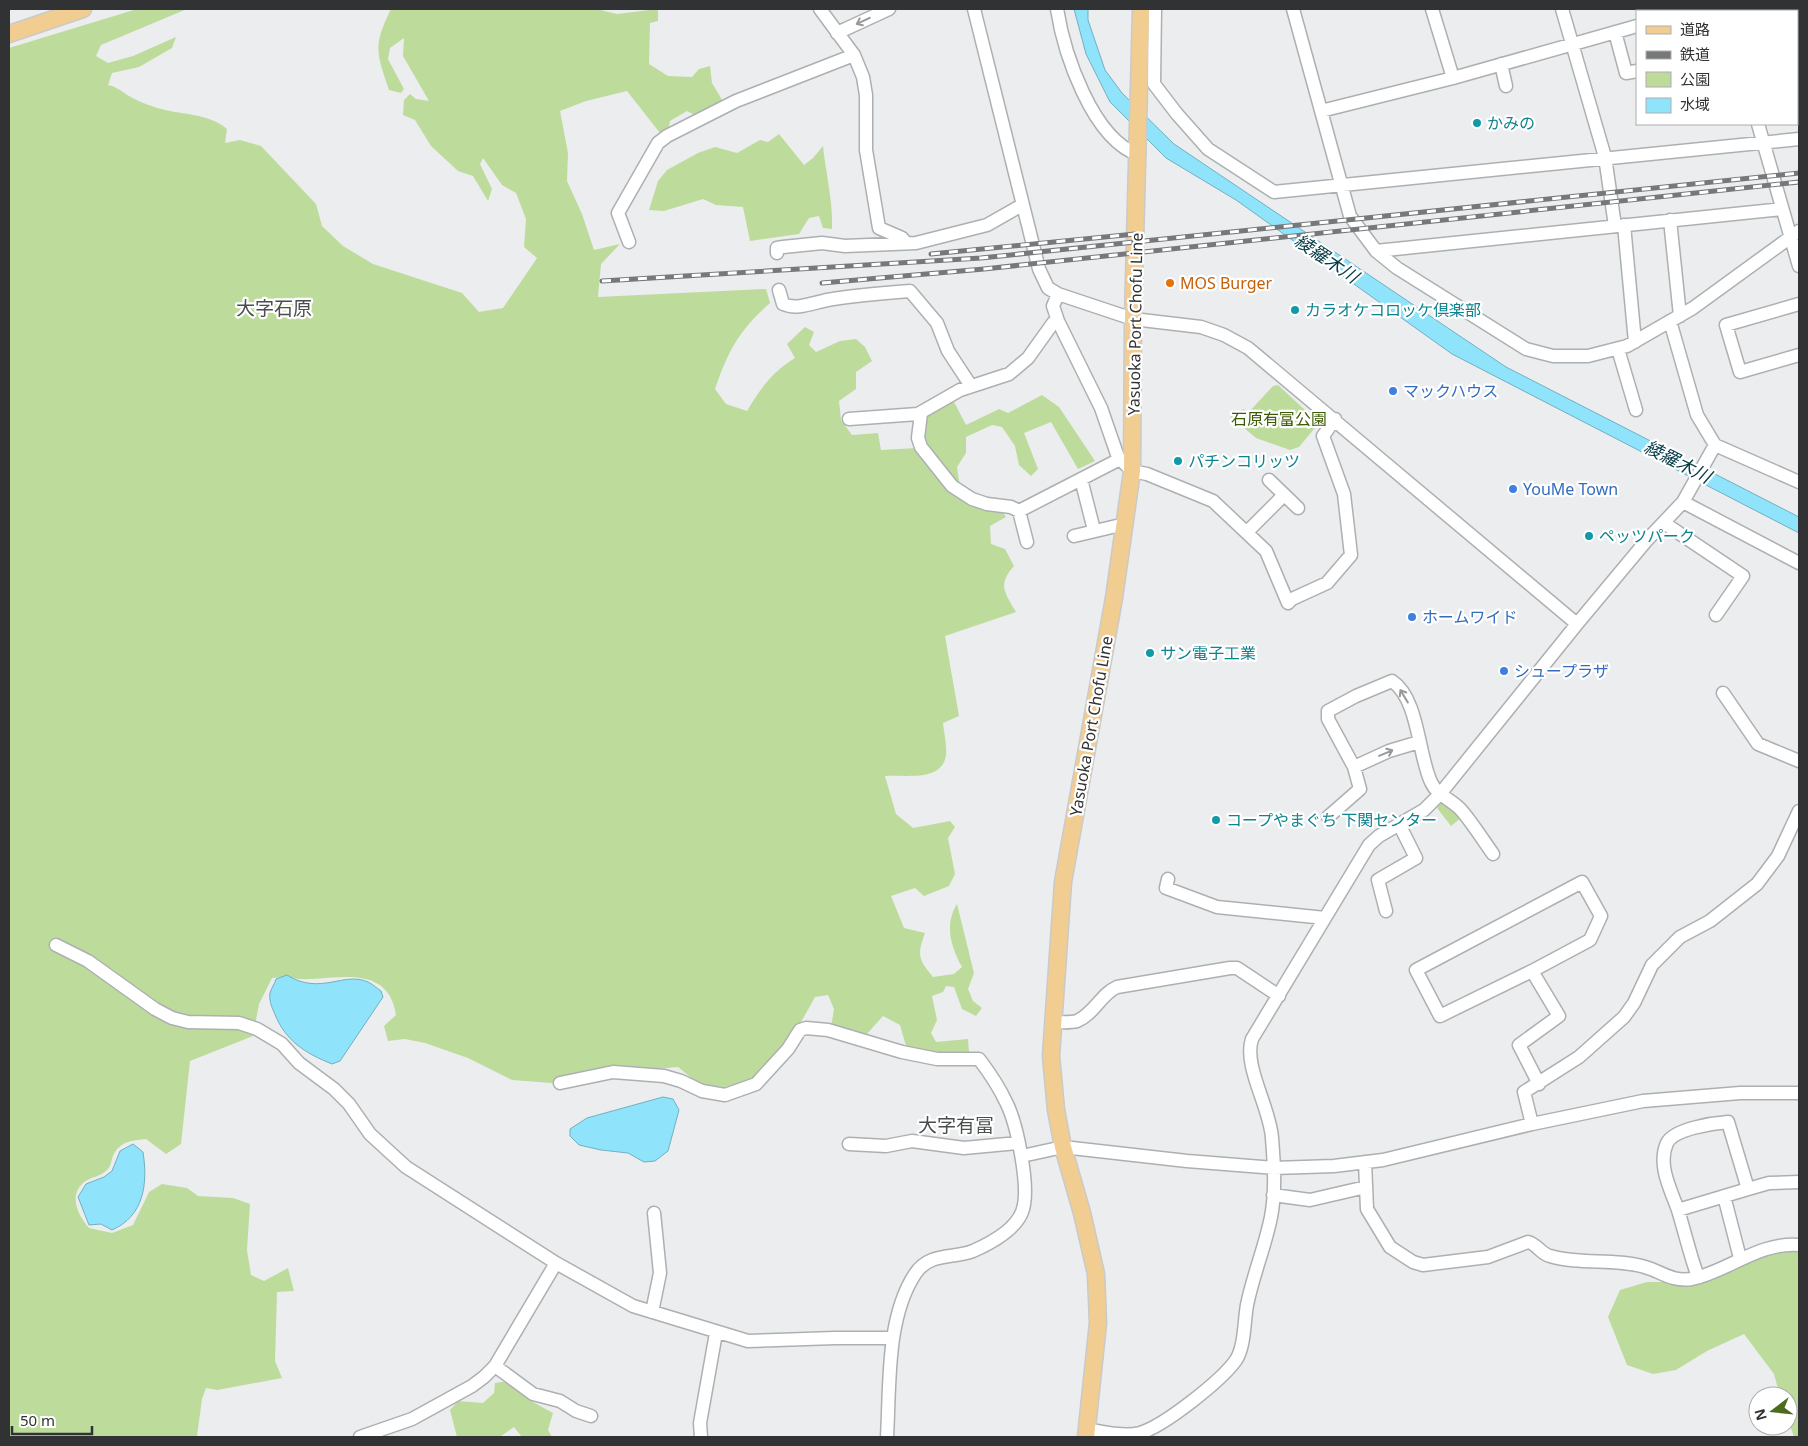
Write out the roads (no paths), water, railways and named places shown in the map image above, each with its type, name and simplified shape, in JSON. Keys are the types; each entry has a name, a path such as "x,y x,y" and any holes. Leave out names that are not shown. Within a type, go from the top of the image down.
{"main road":[{"path":"9,34 84,9"},
{"name":"Yasuoka Port Chofu Line","path":"1087,1433 1098,1323 1097,1281 1090,1241 1063,1147 1056,1110 1051,1056 1063,882 1125,524 1132,471 1133,319 1139,151 1141,9"}],"street":[{"path":"820,9 854,55 863,77 866,95 866,150 879,228 902,238 906,243"},
{"path":"837,34 889,9"},
{"path":"974,9 1022,205 1042,279 1048,288 1058,294 1133,319 1178,323 1224,334 1248,348 1335,419 1577,624"},
{"path":"1057,9 1065,47 1088,100 1118,144 1126,151 1139,151"},
{"path":"1155,9 1154,84 1208,149 1274,192 1605,157 1799,139"},
{"path":"1293,9 1350,216 1376,251 1405,274 1526,348 1553,356 1588,356 1635,342 1693,308 1795,233"},
{"path":"1432,9 1452,78"},
{"path":"1562,9 1605,157 1619,226 1635,342"},
{"path":"1322,111 1452,78 1636,26"},
{"path":"1615,32 1626,73 1636,71"},
{"path":"629,242 618,212 658,143 736,101 854,55"},
{"path":"1501,64 1506,86"},
{"path":"1758,125 1782,209 1795,233 1799,266"},
{"path":"777,253 777,248 822,243 845,246 906,243 987,225 1022,205"},
{"path":"1376,251 1782,209"},
{"path":"1670,220 1675,319 1697,415 1715,445 1799,482"},
{"path":"779,290 783,304 790,307 803,306 830,299 910,291 937,323 948,351 970,386"},
{"path":"1058,294 1053,306 1058,321 1101,408 1120,459 1132,471 1147,474 1213,501 1266,550 1288,603 1292,599 1327,584 1351,555 1344,494 1323,436 1335,419"},
{"path":"1799,304 1726,324 1740,372 1799,355"},
{"path":"849,419 921,413 960,390 1000,378 1020,368 1053,323 1058,321"},
{"path":"1618,348 1636,410"},
{"path":"921,413 918,438 921,446 952,486 972,499 987,504 1011,507 1019,511 1027,542"},
{"path":"1087,1433 1123,1434 1150,1429 1174,1415 1236,1360 1240,1349 1249,1293 1271,1217 1273,1195 1272,1134 1249,1048 1252,1039 1369,845 1379,836 1424,810 1440,794 1577,624 1685,499 1715,445"},
{"path":"1019,511 1120,459"},
{"path":"1081,479 1094,530"},
{"path":"1269,480 1298,508"},
{"path":"1247,532 1284,495"},
{"path":"1685,499 1799,563"},
{"path":"1664,523 1743,576 1716,616"},
{"path":"1074,536 1125,524"},
{"path":"1328,817 1360,789 1354,767 1328,719 1328,712 1356,696 1392,681 1397,684 1409,705 1418,728 1419,742 1431,783 1440,794 1460,809 1476,838 1493,854"},
{"path":"1723,693 1758,744 1799,761"},
{"path":"1354,767 1389,751 1419,742"},
{"path":"1532,1124 1524,1092 1579,1057 1624,1018 1634,1003 1652,966 1680,937 1710,920 1757,884 1778,856 1799,811"},
{"path":"1386,911 1378,880 1416,858 1399,824"},
{"path":"1168,879 1166,888 1217,907 1325,918"},
{"path":"1582,882 1601,916 1590,940 1532,971 1440,1016 1416,970 1582,882"},
{"path":"56,946 88,961 155,1010 172,1018 188,1022 238,1024 257,1029 282,1044 299,1063 334,1089 349,1104 370,1134 406,1167 556,1264 633,1306 716,1333 748,1341 893,1338"},
{"path":"1053,1022 1077,1021 1084,1017 1110,990 1117,987 1230,968 1237,968 1279,996"},
{"path":"1532,971 1559,1016 1519,1045 1539,1084"},
{"path":"560,1084 613,1072 664,1076 681,1080 702,1092 726,1094 756,1084 788,1049 800,1030 806,1028 821,1029 920,1055 948,1060 979,1059 1007,1103 1020,1150 1025,1193 1023,1211 1015,1224 995,1239 971,1252 936,1257 916,1272 908,1286 893,1338 886,1437"},
{"path":"849,1144 886,1146 912,1141 964,1148 1020,1150 1063,1147 1187,1162 1274,1168 1365,1162 1613,1106 1675,1097 1740,1092 1799,1093"},
{"path":"1698,1277 1686,1244 1678,1210 1670,1192 1664,1165 1667,1144 1671,1138 1704,1124 1728,1122 1748,1189"},
{"path":"1365,1162 1367,1208 1382,1235 1390,1247 1413,1262 1423,1264 1488,1256 1528,1242 1550,1256 1645,1267 1678,1280 1698,1277 1740,1258 1783,1244 1799,1245"},
{"path":"1678,1210 1769,1183 1799,1182"},
{"path":"1273,1195 1310,1200 1366,1187"},
{"path":"1724,1196 1740,1258"},
{"path":"652,1312 660,1273 654,1213"},
{"path":"360,1437 412,1419 472,1386 484,1377 495,1366 556,1264"},
{"path":"701,1437 700,1423 716,1333"},
{"path":"495,1366 532,1394 560,1401 576,1411 591,1416"}],"water":[{"name":"綾羅木川","path":"1074,9 1088,9 1088,20 1105,70 1122,93 1174,144 1506,367 1799,517 1799,533 1452,354 1236,200 1166,158 1110,102 1086,54"},
{"path":"287,975 299,981 321,984 359,979 368,982 381,991 383,997 340,1061 332,1064 313,1055 297,1045 284,1031 272,1007 270,995 276,979"},
{"path":"663,1097 673,1099 679,1110 668,1151 655,1161 644,1162 628,1153 579,1145 570,1136 570,1129 587,1118"},
{"path":"133,1144 143,1152 145,1176 144,1187 137,1208 123,1224 112,1230 101,1224 89,1225 78,1197 86,1184 104,1177 112,1171 120,1151"}],"railway":[{"path":"602,281 981,258 1799,173"},
{"path":"822,283 984,269 1799,182"},
{"path":"931,254 1135,234"}],"place":[{"name":"かみの","path":"1477,123"},
{"name":"MOS Burger","path":"1170,283"},
{"name":"カラオケコロッケ倶楽部","path":"1295,310"},
{"name":"マックハウス","path":"1393,391"},
{"name":"パチンコリッツ","path":"1178,461"},
{"name":"YouMe Town","path":"1513,489"},
{"name":"ペッツパーク","path":"1589,536"},
{"name":"ホームワイド","path":"1412,617"},
{"name":"サン電子工業","path":"1150,653"},
{"name":"シュープラザ","path":"1504,671"},
{"name":"コープやまぐち 下関センター","path":"1216,820"}],"district":[{"name":"大字石原","path":"274,308"},
{"name":"大字有冨","path":"956,1125"}],"park label":[{"name":"石原有富公園","path":"1279,419"}]}
